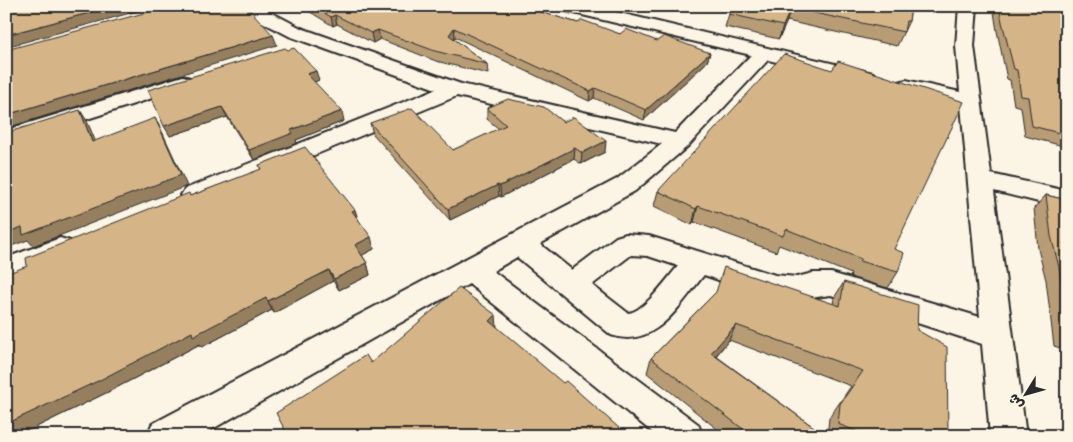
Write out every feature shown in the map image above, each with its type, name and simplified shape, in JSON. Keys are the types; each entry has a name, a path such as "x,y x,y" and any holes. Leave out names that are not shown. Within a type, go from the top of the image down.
{"street":[{"path":"245,6 295,32 455,89 680,141"},
{"path":"567,6 763,54 971,101"},
{"path":"968,6 965,46 1008,436"},
{"path":"289,48 317,40"},
{"path":"179,432 626,185 680,141 763,54"},
{"path":"6,138 204,76"},
{"path":"169,205 350,134 455,89"},
{"path":"980,180 1067,200"},
{"path":"6,270 79,241"},
{"path":"520,244 622,326 638,326 653,315 699,262"},
{"path":"570,286 626,244 649,246 775,287 797,289 831,284 997,335"},
{"path":"471,270 685,436"}],"building":[{"path":"6,6 115,6 6,35"},
{"path":"170,6 244,6 273,35 6,115 6,50"},
{"path":"313,6 520,6 578,23 582,20 620,34 626,29 657,41 664,36 710,53 646,110 595,88 590,91 454,28 449,35 487,64 435,51 378,30 371,33 335,15 331,17"},
{"path":"733,6 911,6 909,21 906,21 904,32 791,8 783,26 729,14"},
{"path":"999,6 1067,6 1067,135 1032,126 1028,97 1021,96 1017,70 1014,69"},
{"path":"285,48 288,50 294,48 316,71 307,74 342,111 291,130 293,133 249,150 222,107 164,126 148,90"},
{"path":"784,54 832,70 838,61 964,102 894,249 904,253 898,272 859,261 861,259 786,229 783,236 698,206 696,209 658,191"},
{"path":"508,99 544,107 563,122 574,117 606,141 582,153 575,148 500,186 498,185 448,209 370,123 412,108 453,150 506,125 487,108"},
{"path":"80,110 92,142 155,118 181,175 23,235 22,227 6,233 6,133"},
{"path":"305,147 355,210 352,211 371,237 355,245 367,263 334,279 329,270 268,301 266,298 193,336 192,332 100,380 6,424 6,274 27,266 26,258 189,193 190,196 261,169 259,165"},
{"path":"1046,195 1067,200 1067,318 1059,267 1051,236"},
{"path":"724,267 840,306 844,282 918,305 917,330 947,347 948,436 868,436 838,424 840,404 863,371 736,325 711,353 826,436 752,436 651,358 716,292"},
{"path":"459,288 496,315 490,321 563,383 566,381 628,436 288,436 276,413 366,355 371,363"}]}
